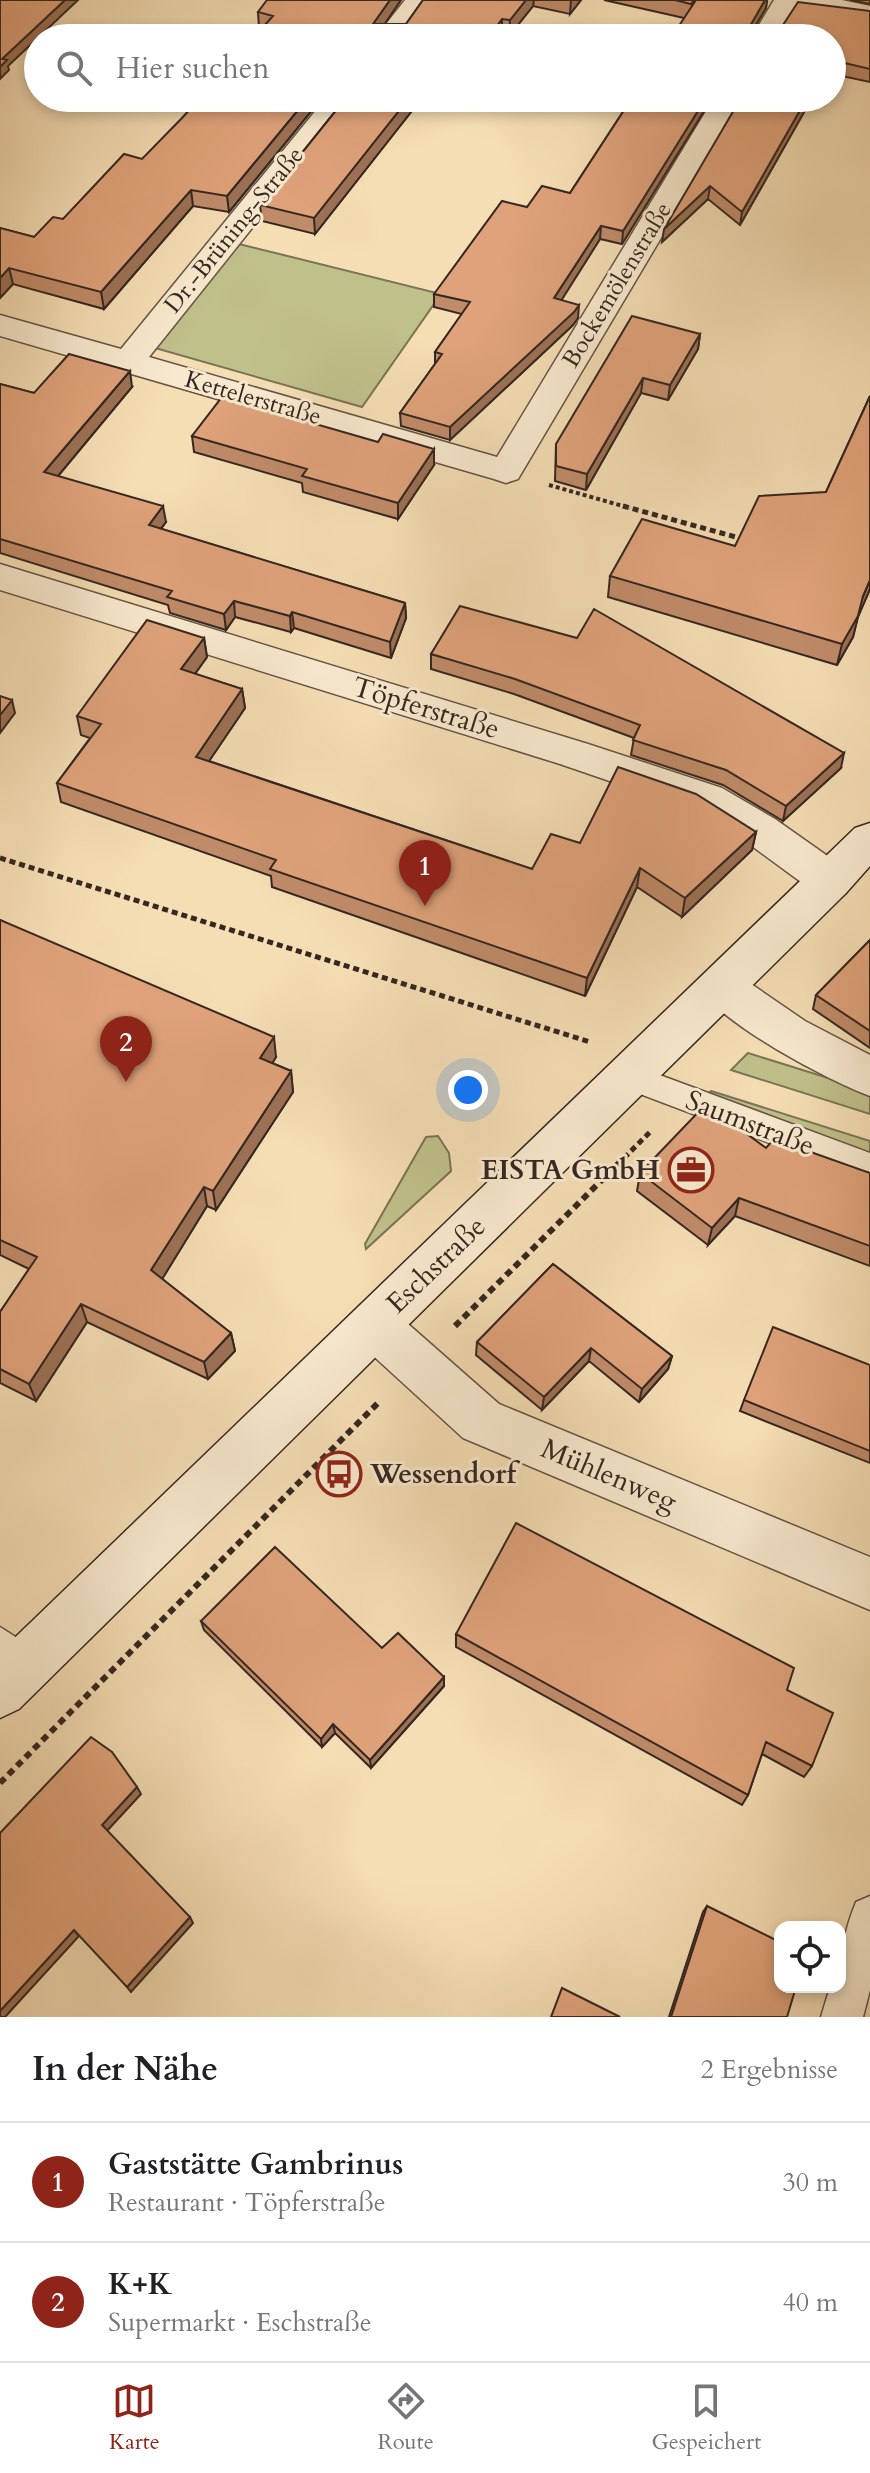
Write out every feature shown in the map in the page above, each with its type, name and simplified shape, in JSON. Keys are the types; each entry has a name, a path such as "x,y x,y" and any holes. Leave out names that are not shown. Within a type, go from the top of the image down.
{"street":[{"path":"400,24 419,0"},
{"path":"773,24 788,0"},
{"path":"801,0 870,14"},
{"name":"Dr.-Brüning-Straße","path":"128,362 330,112"},
{"name":"Bockemölenstraße","path":"506,471 721,112"},
{"name":"Kettelerstraße","path":"0,325 506,471"},
{"name":"Töpferstraße","path":"0,577 559,749 708,799 760,830 831,881"},
{"name":"Eschstraße","path":"9,1667 374,1325 723,988 870,839"},
{"path":"723,988 789,1034 870,1077"},
{"name":"Mühlenweg","path":"374,1325 481,1421 870,1584"}],"lane":[{"name":"Saumstraße","path":"640,1067 684,1099 870,1167"},
{"path":"842,2017 870,1916"}],"path":[{"path":"506,471 749,541"},
{"path":"0,858 640,1067"},
{"path":"0,1783 684,1099"}],"green space":[{"path":"235,243 441,294 362,407 155,348"},
{"path":"748,1053 870,1091 870,1114 731,1070"},
{"path":"711,1091 870,1141 870,1157 703,1098"},
{"path":"438,1136 449,1153 451,1171 366,1249 365,1244 426,1137"}],"building":[{"path":"0,0 65,0 39,24 24,24 24,38 2,59 7,60 0,67"},
{"path":"267,0 390,0 373,24 266,24 273,16 258,12"},
{"path":"423,0 526,0 510,20 502,19 498,24 406,24"},
{"path":"696,0 765,0 751,24 680,24"},
{"path":"798,2 870,11 870,69 846,63 846,24 784,24"},
{"path":"187,112 296,112 227,196 191,190 101,292 9,268 0,278 0,228 34,237 53,217 63,219 124,154 142,159"},
{"path":"335,112 398,112 314,218 260,205"},
{"path":"623,112 697,112 623,231 601,226 554,298 579,305 574,312 450,427 400,413 442,354 435,352 470,302 434,294 502,201 527,207 542,186 570,193"},
{"path":"733,112 799,112 742,212 710,186 664,229"},
{"path":"632,316 700,334 670,385 643,378 587,474 556,466 556,444"},
{"path":"69,354 130,371 44,472 163,506 149,525 405,603 390,642 292,612 290,616 234,601 224,614 167,597 172,591 0,539 0,384 34,393"},
{"path":"870,396 870,580 858,616 842,644 610,576 642,519 735,546 759,496 826,492"},
{"path":"222,397 378,442 383,434 434,449 398,503 302,476 307,469 192,436"},
{"path":"460,606 577,638 594,609 844,753 786,806 726,770 633,740 640,725 515,679 431,654"},
{"path":"147,620 204,638 181,669 242,689 196,757 532,869 551,834 580,843 618,767 696,794 756,832 685,898 640,868 587,978 270,869 276,860 57,783 101,724 77,716"},
{"path":"0,696 12,700 0,715"},
{"path":"0,920 274,1037 260,1058 291,1071 213,1191 204,1187 151,1270 231,1333 204,1362 81,1304 29,1384 0,1369 0,1312 37,1257 0,1240"},
{"path":"870,940 870,1031 816,995"},
{"path":"706,1104 766,1148 774,1139 870,1173 870,1246 739,1198 712,1228 640,1173"},
{"path":"553,1264 672,1356 642,1389 591,1348 544,1397 477,1342"},
{"path":"773,1327 870,1365 870,1451 744,1400"},
{"path":"516,1523 794,1668 787,1690 833,1713 812,1766 766,1742 748,1795 456,1634"},
{"path":"275,1547 382,1648 398,1633 444,1677 370,1760 333,1724 321,1739 201,1621"},
{"path":"91,1737 112,1752 137,1787 102,1825 190,1917 127,1987 74,1930 0,2011 0,1833"},
{"path":"707,1906 774,1939 774,1993 794,1993 787,2017 671,2017"},
{"path":"562,1988 620,2017 551,2017"}],"place":[{"name":"Gaststätte Gambrinus","path":"425,906"},
{"name":"K+K","path":"126,1082"},
{"name":"EISTA GmbH","path":"691,1170"},
{"name":"Wessendorf","path":"339,1474"}]}
